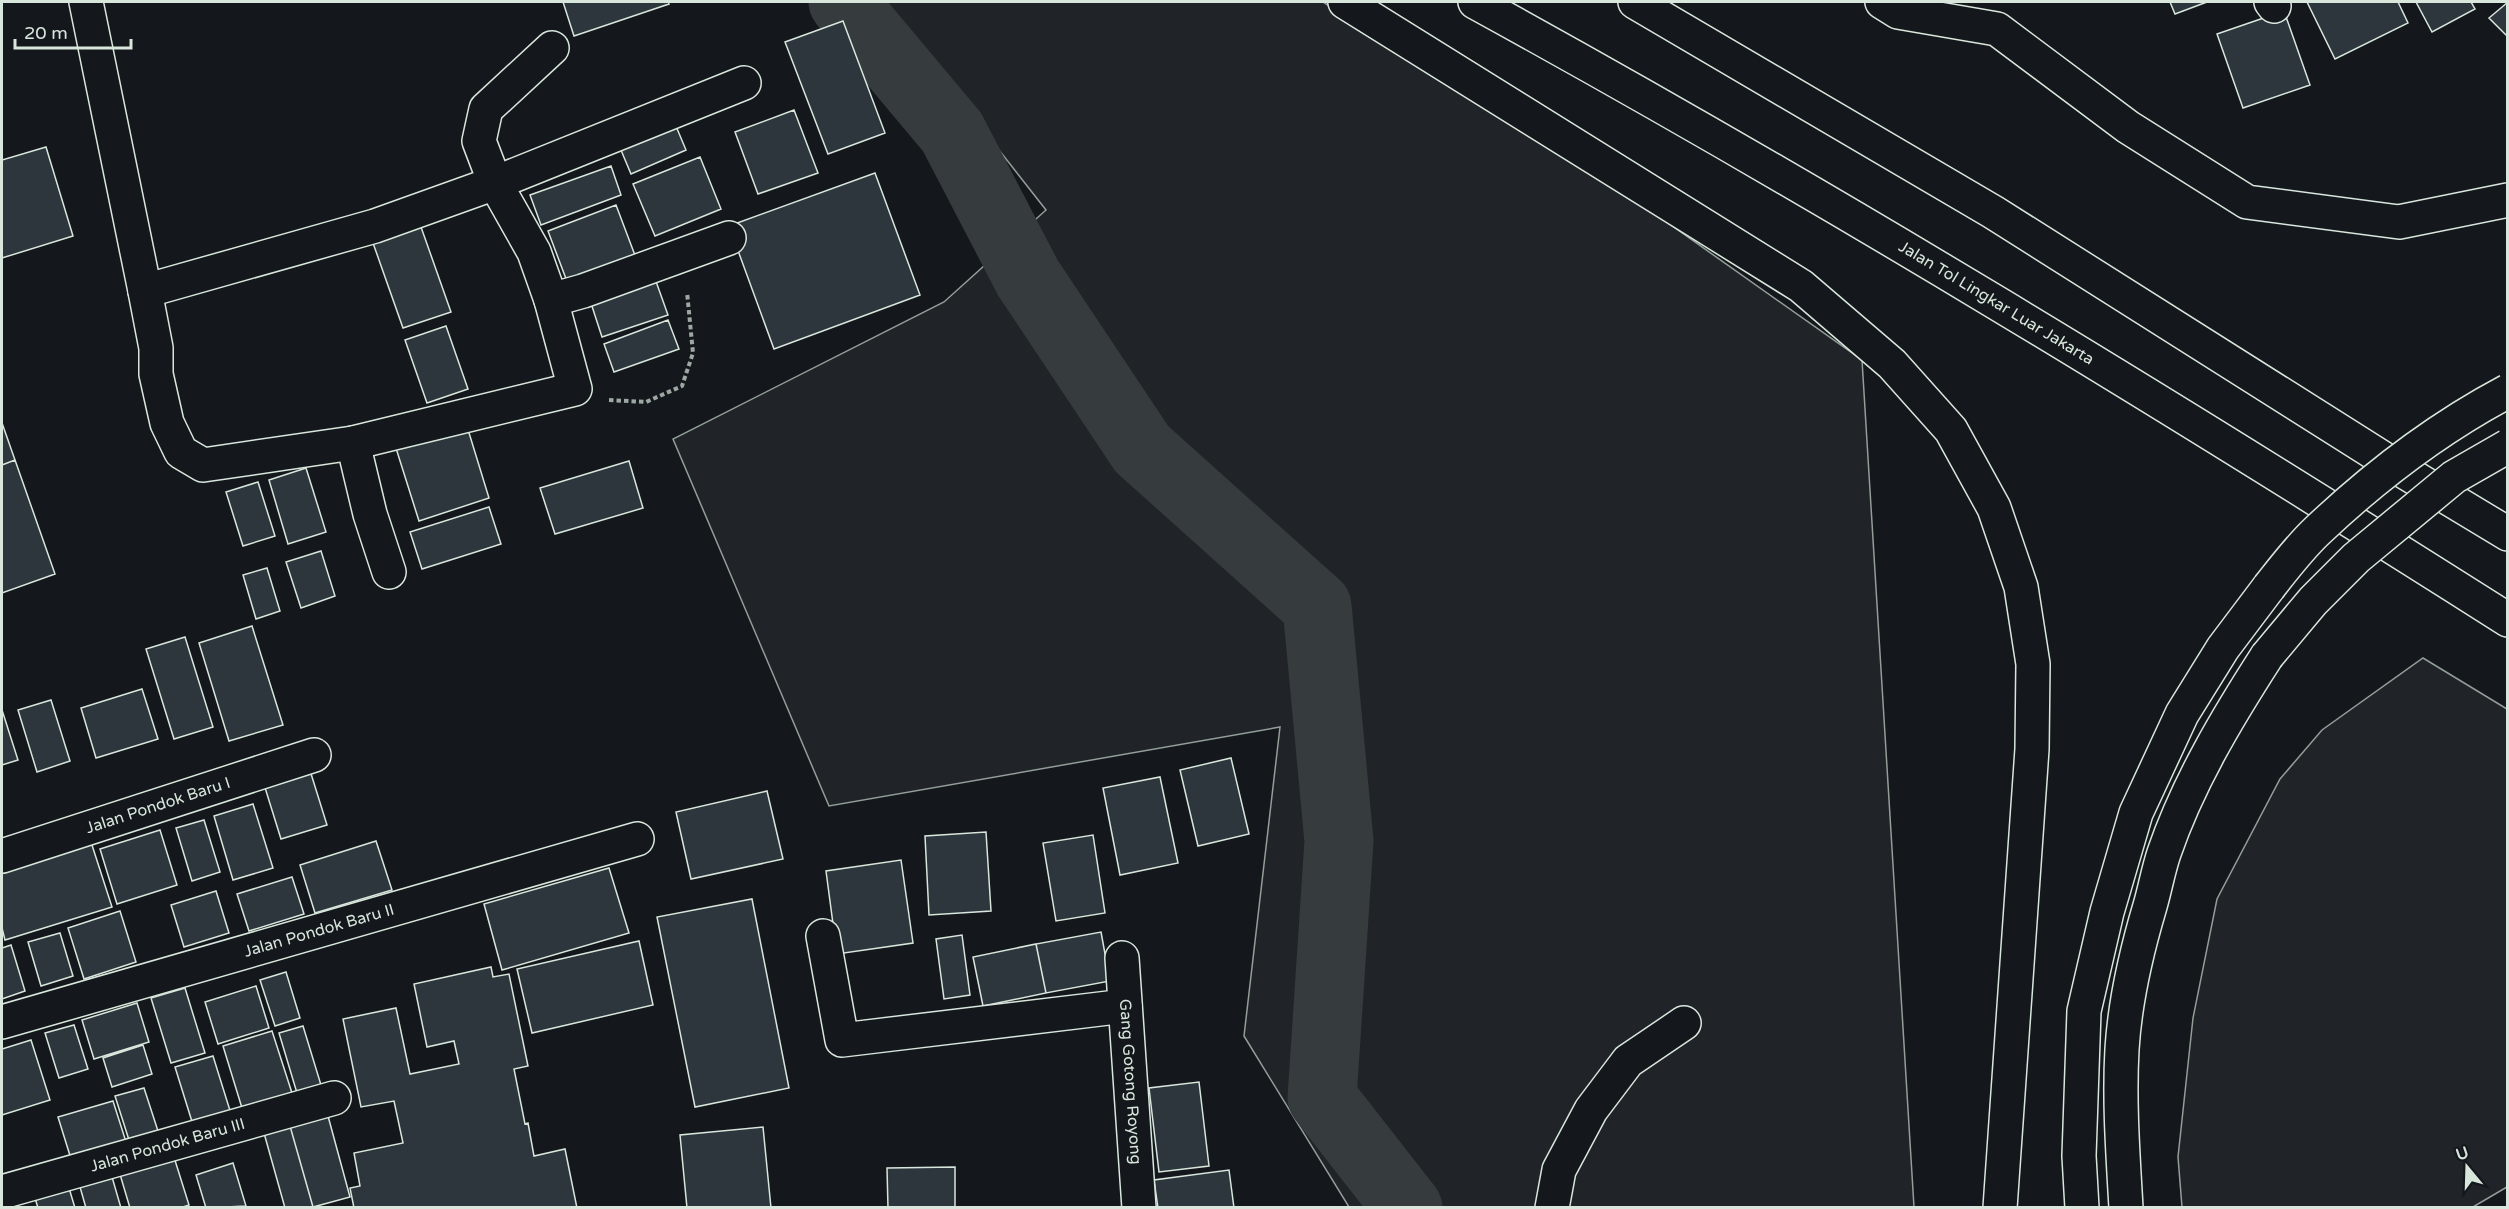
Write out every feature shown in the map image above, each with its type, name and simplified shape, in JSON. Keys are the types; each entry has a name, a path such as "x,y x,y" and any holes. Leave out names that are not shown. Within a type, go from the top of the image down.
{"main road":[{"path":"86,2 145,291 167,423 181,452 203,465 353,443 575,389 551,300 534,252 495,183 479,141 486,109 552,48"},
{"path":"1345,2 1802,286 1892,364 1951,430 1994,508 2021,587 2033,664 2032,750 2000,1208"},
{"name":"Jalan Tol Lingkar Luar Jakarta","path":"1475,2 1648,97 2032,323 2508,620"},
{"path":"1635,2 1993,212 2385,460 2508,534"},
{"path":"1882,2 1898,12 1997,29 2128,127 2247,202 2399,222 2508,200"},
{"path":"145,291 375,226 495,183 744,82"},
{"path":"551,300 583,291 729,238"},
{"path":"2082,1208 2079,1156 2084,1011 2107,912 2133,824 2182,714 2223,648 2269,586 2315,533 2363,490 2429,438 2508,391"},
{"path":"353,443 370,514 389,572"},
{"path":"2126,1208 2121,1111 2122,1048 2128,996 2137,949 2164,855 2182,807 2237,702 2267,656 2313,601 2356,558 2454,477 2508,446"},
{"name":"Jalan Pondok Baru I","path":"2,856 314,755"},
{"name":"Jalan Pondok Baru II","path":"2,1022 637,838"},
{"path":"823,936 842,1040 1125,1006"},
{"name":"Gang Gotong Royong","path":"1122,958 1139,1208"},
{"path":"1552,1208 1559,1170 1591,1110 1628,1061 1684,1023"},
{"name":"Jalan Pondok Baru III","path":"2,1191 334,1098"}],"path":[{"path":"575,389 577,395 584,399 646,402 682,386 693,353 683,255"}],"shaded area":[{"path":"883,2 1323,2 1586,165 1862,360 1914,1207 1349,1207 1244,1036 1280,727 829,806 673,439 944,302 1046,210"},
{"path":"2423,658 2507,709 2507,1187 2473,1207 2182,1207 2178,1157 2193,1018 2217,899 2280,779 2322,730"}],"building":[{"path":"563,2 668,2 669,4 574,36"},
{"path":"2170,2 2207,2 2175,14"},
{"path":"2307,2 2398,2 2408,23 2335,59"},
{"path":"2416,2 2471,2 2475,9 2432,32"},
{"path":"2508,2 2508,37 2489,18"},
{"path":"2284,11 2310,85 2243,108 2217,34"},
{"path":"843,21 885,133 828,154 785,42"},
{"path":"794,110 818,173 758,194 735,132"},
{"path":"673,119 686,150 631,174 618,143"},
{"path":"46,147 73,236 2,258 2,160"},
{"path":"700,157 721,209 655,236 633,184"},
{"path":"611,166 621,195 541,225 530,195"},
{"path":"875,173 920,295 774,349 729,226"},
{"path":"616,205 636,258 568,284 548,231"},
{"path":"421,227 451,312 403,328 373,243"},
{"path":"653,273 668,315 602,337 588,294"},
{"path":"668,320 679,349 614,372 604,344"},
{"path":"446,326 468,389 427,403 405,340"},
{"path":"2,423 15,460 2,465"},
{"path":"466,423 489,498 419,521 395,445"},
{"path":"15,460 55,574 2,593 2,465"},
{"path":"629,461 643,508 555,534 540,488"},
{"path":"306,468 326,532 288,544 269,480"},
{"path":"258,482 275,536 243,546 226,492"},
{"path":"489,507 501,544 422,569 410,532"},
{"path":"321,551 335,596 301,608 286,562"},
{"path":"267,568 280,611 256,619 243,575"},
{"path":"252,626 283,725 229,741 199,643"},
{"path":"185,637 213,727 174,739 146,649"},
{"path":"142,689 158,739 96,758 81,708"},
{"path":"51,700 70,761 37,772 18,710"},
{"path":"2,710 18,760 2,765"},
{"path":"1231,758 1249,834 1198,846 1180,770"},
{"path":"308,764 327,825 281,839 262,778"},
{"path":"1160,777 1178,863 1120,875 1103,788"},
{"path":"767,791 783,859 691,879 676,812"},
{"path":"253,804 273,868 233,880 214,816"},
{"path":"204,820 220,872 192,881 176,828"},
{"path":"160,830 177,885 117,904 100,849"},
{"path":"986,832 991,911 929,915 925,836"},
{"path":"1093,835 1105,913 1056,921 1043,843"},
{"path":"376,841 392,890 315,913 300,865"},
{"path":"91,842 112,907 5,940 2,928 2,870"},
{"path":"901,860 913,943 837,954 826,871"},
{"path":"609,868 629,933 502,970 484,904"},
{"path":"292,877 304,914 249,931 237,894"},
{"path":"216,891 229,933 184,947 171,905"},
{"path":"752,899 789,1088 695,1107 657,917"},
{"path":"120,911 136,962 84,979 68,928"},
{"path":"1101,932 1110,981 1046,993 1036,944"},
{"path":"60,933 73,976 41,986 28,942"},
{"path":"962,935 970,995 944,999 936,939"},
{"path":"639,941 653,1005 532,1033 517,969"},
{"path":"1036,944 1046,993 983,1006 973,957"},
{"path":"11,945 25,991 2,999 2,948"},
{"path":"491,967 493,977 509,974 528,1066 514,1069 534,1156 565,1149 577,1208 354,1208 350,1188 360,1186 354,1153 403,1143 394,1101 361,1107 343,1019 396,1008 410,1074 459,1064 454,1041 427,1047 414,984"},
{"path":"286,972 300,1018 275,1026 260,980"},
{"path":"256,986 269,1028 218,1044 205,1002"},
{"path":"185,988 205,1053 171,1063 151,998"},
{"path":"137,1003 149,1042 94,1059 82,1020"},
{"path":"74,1025 88,1069 59,1078 45,1033"},
{"path":"303,1026 321,1085 297,1093 279,1033"},
{"path":"272,1031 292,1093 242,1108 223,1046"},
{"path":"31,1040 50,1100 2,1115 2,1049"},
{"path":"143,1045 152,1074 112,1087 103,1058"},
{"path":"213,1056 232,1117 194,1128 175,1067"},
{"path":"1199,1082 1209,1166 1159,1172 1149,1088"},
{"path":"144,1088 158,1131 129,1140 115,1096"},
{"path":"113,1101 127,1145 72,1162 58,1117"},
{"path":"328,1116 350,1197 313,1207 290,1126"},
{"path":"290,1126 313,1207 311,1208 285,1208 264,1133"},
{"path":"763,1127 771,1208 687,1208 680,1135"},
{"path":"173,1154 189,1205 180,1208 130,1208 119,1171"},
{"path":"233,1163 246,1206 206,1208 196,1175"},
{"path":"955,1167 955,1208 888,1208 887,1168"},
{"path":"110,1170 121,1208 86,1208 78,1180"},
{"path":"1229,1170 1234,1208 1158,1208 1154,1180"},
{"path":"69,1188 75,1208 38,1208 35,1198"}],"waterway":[{"path":"843,2 952,132 1028,278 1142,449 1317,606 1339,841 1322,1098 1408,1208"}]}
